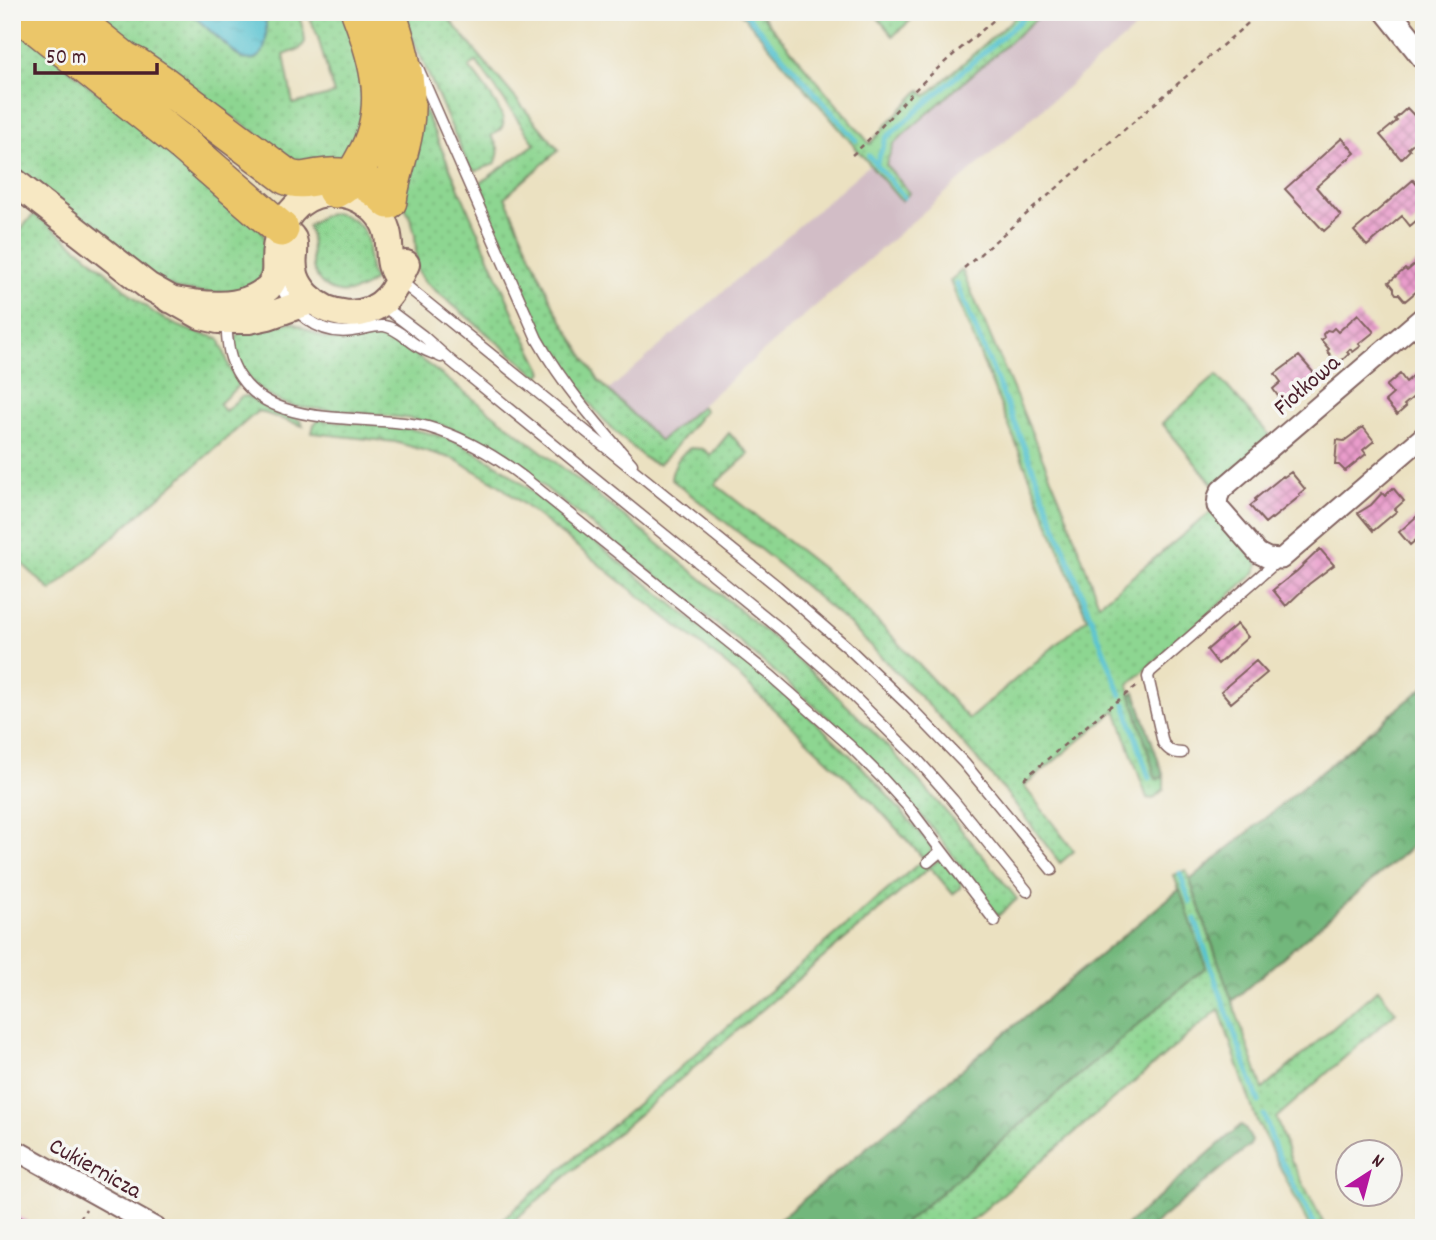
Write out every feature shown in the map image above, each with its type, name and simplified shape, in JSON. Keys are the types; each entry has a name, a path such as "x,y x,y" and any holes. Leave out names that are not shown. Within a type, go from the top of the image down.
{"highway":[{"path":"18,12 183,144 317,200 377,191 389,201"},
{"path":"65,12 125,60 162,83 286,177 300,181 332,175 317,200"},
{"path":"317,200 366,155 374,134 380,91 373,51 379,13"},
{"path":"379,13 403,63 408,107 389,201"},
{"path":"125,60 134,73 224,145 317,200"}],"main road":[{"path":"12,180 148,286 201,316 226,320 249,320 303,304 344,314 364,311 380,304 399,279 406,262 407,244 400,219 389,201"},
{"path":"169,299 212,305 241,302 267,289 276,274 276,247 317,200 345,194 356,198 379,216 388,232 391,269 399,279"},
{"path":"303,304 302,289 293,268 294,242 290,236 317,200"}],"street":[{"path":"1388,12 1424,57"},
{"name":"Fiołkowa","path":"1281,559 1268,558 1258,553 1217,506 1221,490 1424,316"},
{"path":"1281,559 1424,436"},
{"name":"Cukiernicza","path":"12,1148 156,1228"}],"lane":[{"path":"379,13 409,48"},
{"path":"414,60 537,339 570,391 651,485"},
{"path":"276,274 283,293 303,304 307,320 324,329 343,332 381,326 392,328 422,349 451,362"},
{"path":"399,279 847,647 964,763 1052,870"},
{"path":"380,304 423,336 451,362 779,628 831,674 923,766 1027,891"},
{"path":"226,320 228,350 235,370 245,383 274,405 310,415 426,427 465,441 500,459 814,712 881,776 910,809 995,920"},
{"path":"1182,753 1168,750 1163,743 1148,677 1150,672 1281,559"},
{"path":"928,862 941,851"}],"path":[{"path":"852,155 922,82 1003,12"},
{"path":"964,268 1261,12"},
{"path":"1024,779 1148,677"},
{"path":"74,1228 90,1202 97,1196"}],"shaded area":[{"path":"1044,12 1154,12 660,441 609,390 869,165 902,200 910,192 886,165 893,145"}],"green space":[{"path":"85,12 189,12 242,59 266,39 265,12 298,12 305,42 300,49 284,55 293,104 334,94 317,34 307,12 346,12 369,101 346,163 309,171"},
{"path":"401,12 443,12 559,150 505,197 555,309 599,381 660,441 701,406 705,410 659,464 643,457 611,428 552,352 524,300 478,188 480,183 535,144 476,61 469,67 496,104 503,125 491,136 498,149 495,164 476,171 469,167"},
{"path":"740,12 759,12 870,144 920,90 926,96 1021,12 1044,12 893,145 886,165 910,193 901,201"},
{"path":"873,12 920,12 893,36"},
{"path":"12,22 259,225 267,243 261,280 228,296 176,289 153,277 12,168"},
{"path":"421,102 517,321 543,372 539,377 423,280 417,269 412,222 400,197"},
{"path":"333,213 357,223 367,239 374,280 358,290 332,290 325,286 314,270 308,226 320,217"},
{"path":"35,215 156,314 183,328 219,338 238,384 219,404 225,411 241,397 247,396 266,408 300,420 303,426 258,411 51,591 12,554 12,251 21,242 12,230 18,233"},
{"path":"962,270 1064,508 1099,604 1212,511 1258,566 1255,573 1128,685 1156,778 1164,777 1164,789 1153,799 1147,798 1116,710 1024,786 1074,851 1060,863 1004,790 937,714 849,624 671,479 677,461 686,451 690,448 703,449 711,455 729,433 749,454 715,484 827,572 895,639 969,719 1087,618 950,281"},
{"path":"291,322 332,340 381,336 398,342 612,507 758,625 831,690 928,791 1017,899 998,916 932,828 865,753 833,722 743,645 504,455 440,425 418,420 300,407 281,402 263,392 239,363 234,350 235,341 240,332"},
{"path":"1217,375 1272,438 1215,487 1162,423"},
{"path":"319,420 389,426 441,436 463,445 504,469 782,692 870,775 932,847 931,852 924,859 873,803 729,667 499,485 454,459 395,442 312,433 314,424"},
{"path":"1424,687 1424,836 1232,1001 1190,880"},
{"path":"1135,692 1164,777 1156,779 1131,694"},
{"path":"924,859 930,866 942,860 961,882 960,888 953,894 930,867 505,1228 492,1228"},
{"path":"1186,870 1263,1089 1378,989 1396,1012 1276,1118 1291,1160 1326,1228 1310,1228 1256,1119 1219,1009 963,1228 899,1228 1206,967 1174,875"},
{"path":"1180,889 1206,967 899,1228 769,1228"},
{"path":"1241,1125 1252,1141 1250,1145 1150,1228 1123,1228"}],"water":[{"path":"189,12 265,12 266,37 263,52 258,57 242,59"}],"building":[{"path":"1407,108 1424,126 1424,133 1401,159 1380,135 1397,121 1395,119"},
{"path":"1342,138 1355,153 1316,187 1341,216 1324,231 1285,189"},
{"path":"1413,180 1424,193 1421,199 1424,203 1424,214 1410,226 1402,216 1367,246 1354,231"},
{"path":"1419,261 1424,267 1424,285 1405,301 1396,294 1389,282"},
{"path":"1358,314 1374,332 1353,352 1350,349 1347,352 1349,354 1338,364 1321,340 1324,338 1323,334 1334,328 1338,332"},
{"path":"1299,356 1319,379 1304,395 1302,393 1289,404 1282,397 1280,399 1273,389 1281,382 1275,374"},
{"path":"1420,370 1424,374 1424,388 1404,405 1406,407 1397,415 1385,401 1393,394 1386,386 1400,374 1406,382"},
{"path":"1363,427 1374,441 1363,450 1366,454 1345,471 1335,465 1337,440 1344,441"},
{"path":"1291,472 1305,489 1265,523 1250,506 1255,499"},
{"path":"1393,488 1404,501 1395,509 1397,511 1373,531 1358,513 1371,505 1382,493 1385,496"},
{"path":"1424,510 1424,539 1420,542 1417,539 1410,545 1399,532"},
{"path":"1320,549 1334,565 1286,606 1273,590"},
{"path":"1237,624 1248,637 1218,664 1207,650"},
{"path":"1256,661 1267,673 1231,703 1221,691"},
{"path":"12,1213 35,1225 33,1228 12,1228"}],"waterway":[{"path":"744,12 856,140"},
{"path":"876,165 886,138 1030,12"},
{"path":"869,156 904,197"},
{"path":"957,284 1031,463 1121,695"},
{"path":"1125,704 1149,778"},
{"path":"1180,873 1190,902"},
{"path":"1195,919 1259,1102"},
{"path":"1264,1115 1276,1151 1315,1225"}]}
